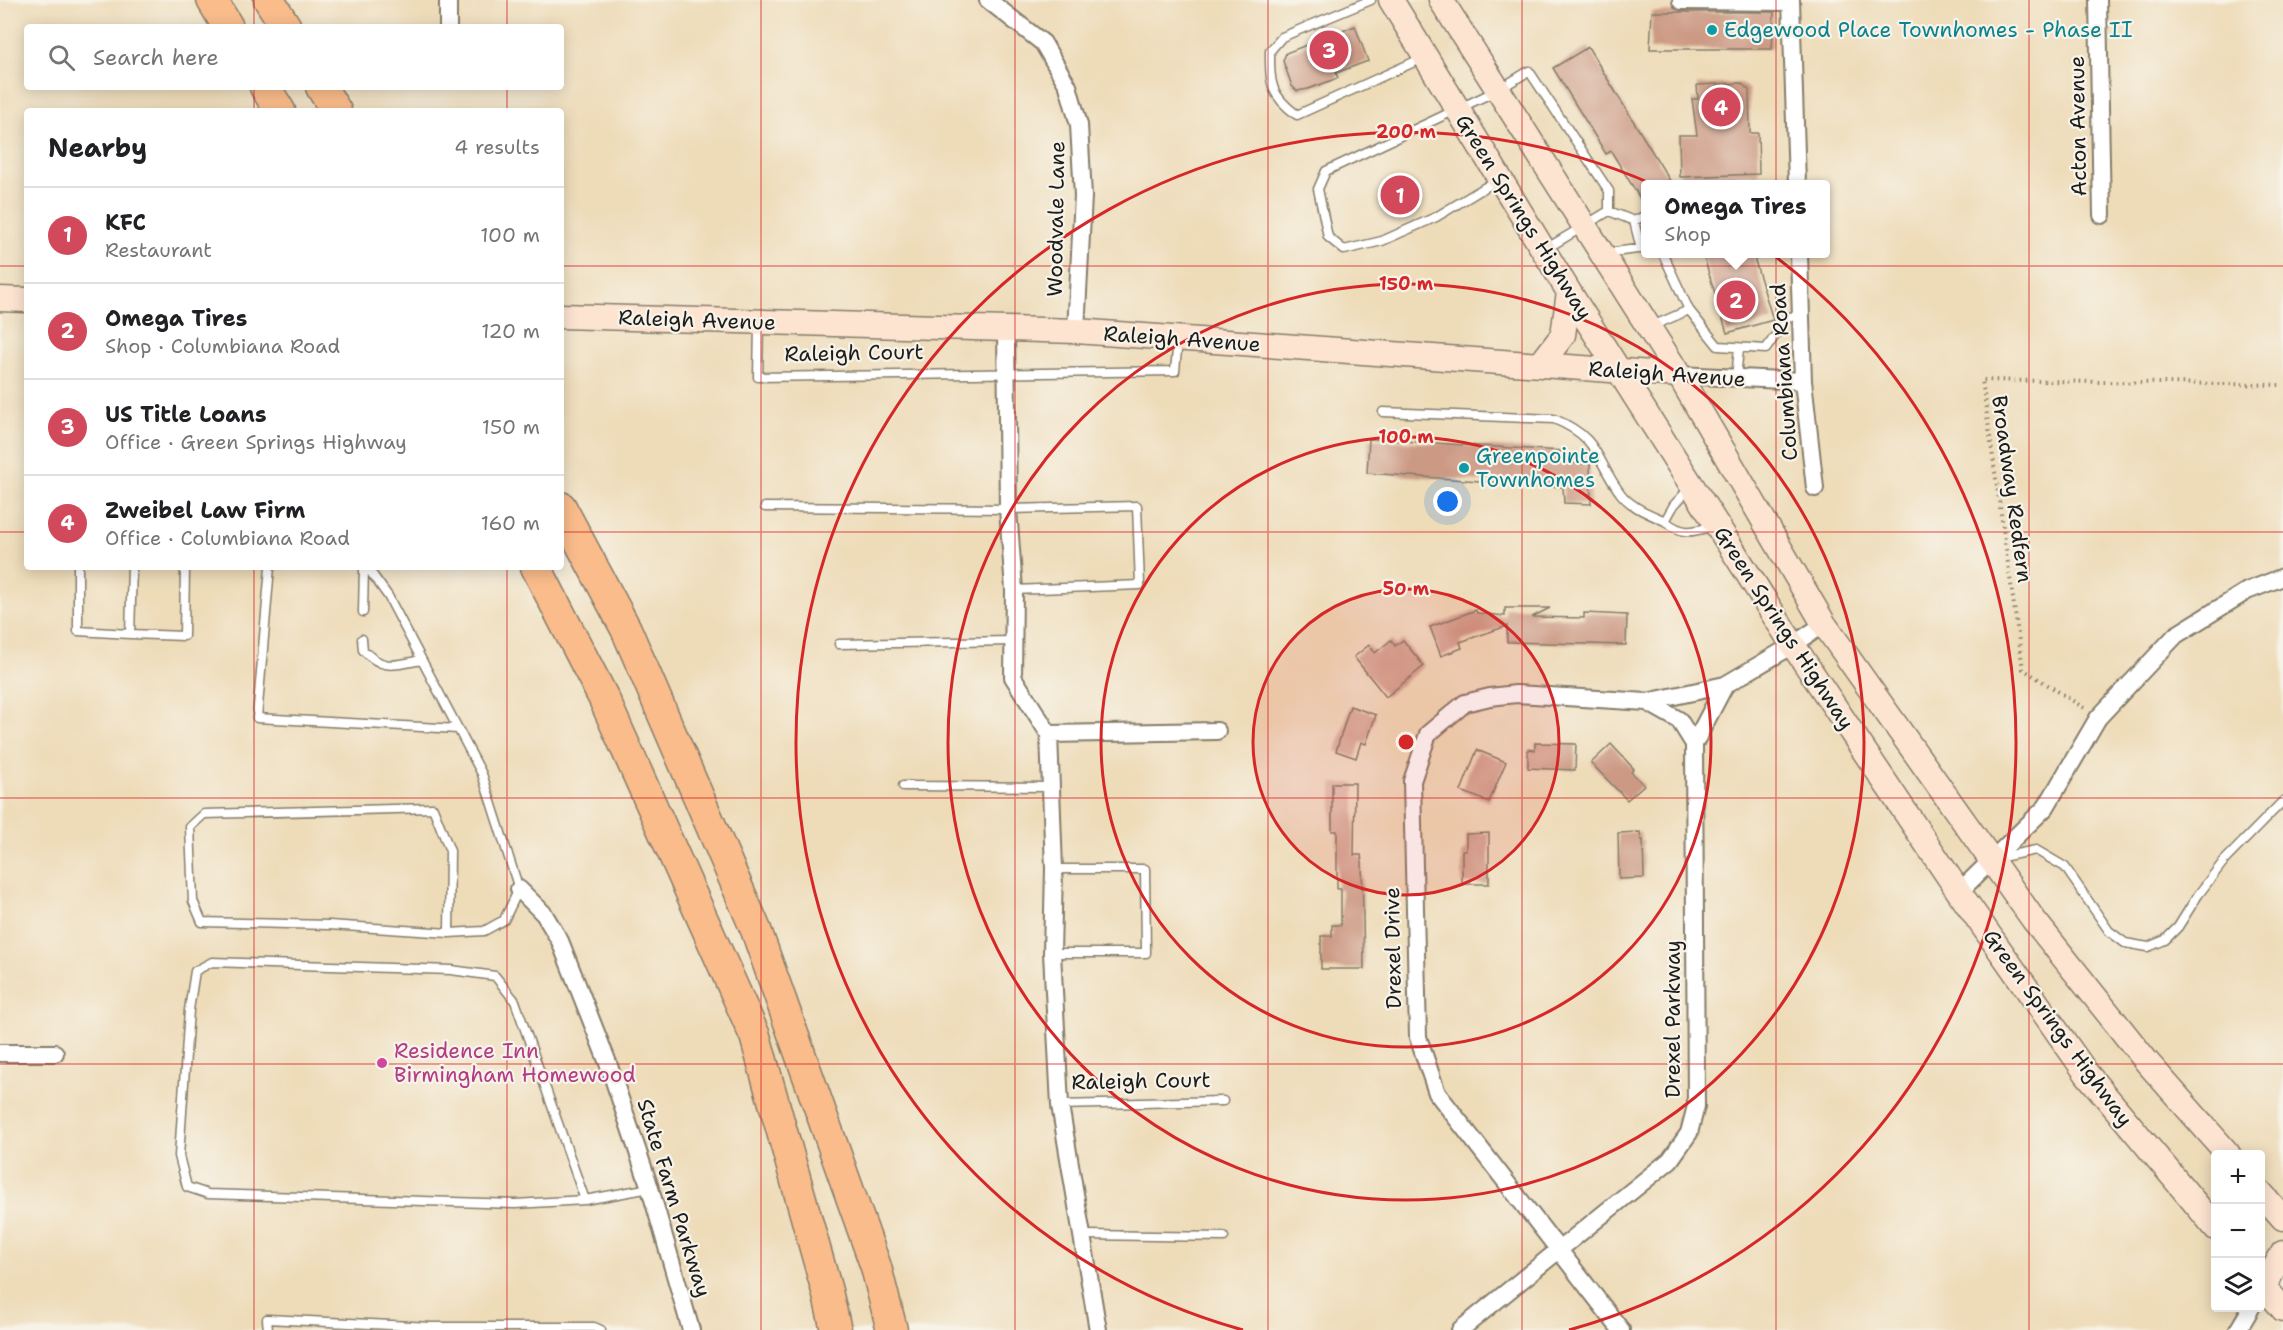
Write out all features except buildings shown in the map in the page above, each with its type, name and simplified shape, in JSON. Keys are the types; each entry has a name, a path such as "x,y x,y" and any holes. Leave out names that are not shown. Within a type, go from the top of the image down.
{"highway":[{"path":"212,0 226,24"},
{"path":"269,0 284,24"},
{"path":"267,90 278,108"},
{"path":"323,90 334,108"},
{"path":"564,513 626,629 756,930 876,1267 892,1330"},
{"path":"538,570 604,699 755,1036 836,1330"}],"main road":[{"name":"Green Springs Highway","path":"1391,0 1569,292 1793,645 1959,892 2087,1074 2211,1222"},
{"name":"Green Springs Highway","path":"1441,0 1679,375 1824,624 2033,919 2140,1053 2224,1150"},
{"path":"1540,365 1563,335 1569,292"},
{"path":"0,299 24,300"},
{"name":"Raleigh Avenue","path":"564,316 1076,331 1679,375"},
{"path":"2265,1198 2283,1218"},
{"path":"2265,1282 2283,1253"},
{"path":"2265,1290 2283,1309"}],"street":[{"path":"448,0 448,24"},
{"name":"Woodvale Lane","path":"988,0 1042,43 1068,86 1079,125 1083,196 1076,331"},
{"name":"Acton Avenue","path":"2098,0 2102,215"},
{"path":"1682,1 1791,1 1797,180"},
{"name":"Columbiana Road","path":"1799,258 1803,381 1815,488"},
{"path":"1006,329 1008,509 1014,590 1013,677 1049,734 1217,731"},
{"name":"Raleigh Avenue","path":"1679,375 1803,381"},
{"path":"1959,892 2046,807 2098,718 2176,635 2247,591 2283,577"},
{"path":"1725,685 1824,624"},
{"name":"Drexel Drive","path":"1621,1330 1437,1093 1418,1037 1412,781 1428,734 1465,703 1516,694 1647,702 1725,685"},
{"name":"Drexel Parkway","path":"1460,1330 1670,1160 1689,1132 1696,1106 1694,744 1725,685"},
{"name":"Drexel Drive","path":"1647,702 1679,720 1694,744"},
{"name":"Raleigh Court","path":"1049,734 1054,869 1052,953 1060,1106 1084,1235 1098,1330"},
{"name":"State Farm Parkway","path":"519,889 544,914 560,941 608,1064 650,1188 691,1330"},
{"path":"0,1053 55,1053"},
{"path":"2238,1330 2249,1312"}],"lane":[{"path":"1371,0 1282,37 1270,51 1270,80 1280,102 1297,115 1426,57"},
{"path":"1500,179 1436,217 1382,241 1344,250 1328,237 1318,189 1326,171 1498,90 1529,71 1608,191 1609,211"},
{"path":"1609,211 1634,221 1641,218"},
{"path":"1543,250 1609,211"},
{"path":"1634,221 1641,243"},
{"path":"1602,254 1641,249"},
{"path":"1665,258 1689,310 1718,346 1766,349 1788,317 1801,316"},
{"path":"1649,328 1689,310"},
{"name":"Raleigh Court","path":"759,322 758,377 1175,371 1178,339"},
{"path":"1736,378 1739,348"},
{"path":"1383,412 1554,419 1572,427 1591,443 1621,495 1633,506 1665,521 1677,530 1691,532 1717,525"},
{"path":"1665,521 1674,505 1692,485"},
{"path":"765,507 1008,509 1137,506 1140,585 1014,590"},
{"path":"78,570 78,631 184,636 185,570"},
{"path":"130,634 132,570"},
{"path":"270,570 257,718 458,729"},
{"path":"363,612 365,570"},
{"path":"367,570 388,596 482,774 519,889 504,920 484,931 449,933 329,925 202,922 192,901 190,826 204,814 433,808 450,851 449,933"},
{"path":"362,639 363,650 375,663 394,665 422,660"},
{"path":"838,644 1012,641"},
{"path":"903,786 1050,787"},
{"path":"1992,859 2036,850 2065,867 2109,931 2125,943 2148,947 2165,940 2178,927 2198,895 2224,861 2283,801"},
{"path":"1052,953 1146,953 1145,869 1054,869"},
{"path":"585,1200 515,1001 495,976 451,970 212,962 195,971 189,1010 179,1156 187,1187 208,1194 220,1195 514,1204 585,1200 650,1188"},
{"name":"Raleigh Court","path":"1060,1106 1223,1101"},
{"path":"1084,1235 1224,1237"},
{"path":"268,1330 267,1319 432,1327 594,1327 601,1330"}],"path":[{"name":"Broadway Redfern","path":"2098,718 2023,669 1982,380 2283,385"}],"place":[{"name":"Edgewood Place Townhomes - Phase II","path":"1712,30"},
{"name":"US Title Loans","path":"1329,50"},
{"name":"Zweibel Law Firm","path":"1721,107"},
{"name":"KFC","path":"1400,195"},
{"name":"Omega Tires","path":"1736,300"},
{"name":"Greenpointe Townhomes","path":"1464,468"},
{"name":"Residence Inn Birmingham Homewood","path":"382,1063"}]}
